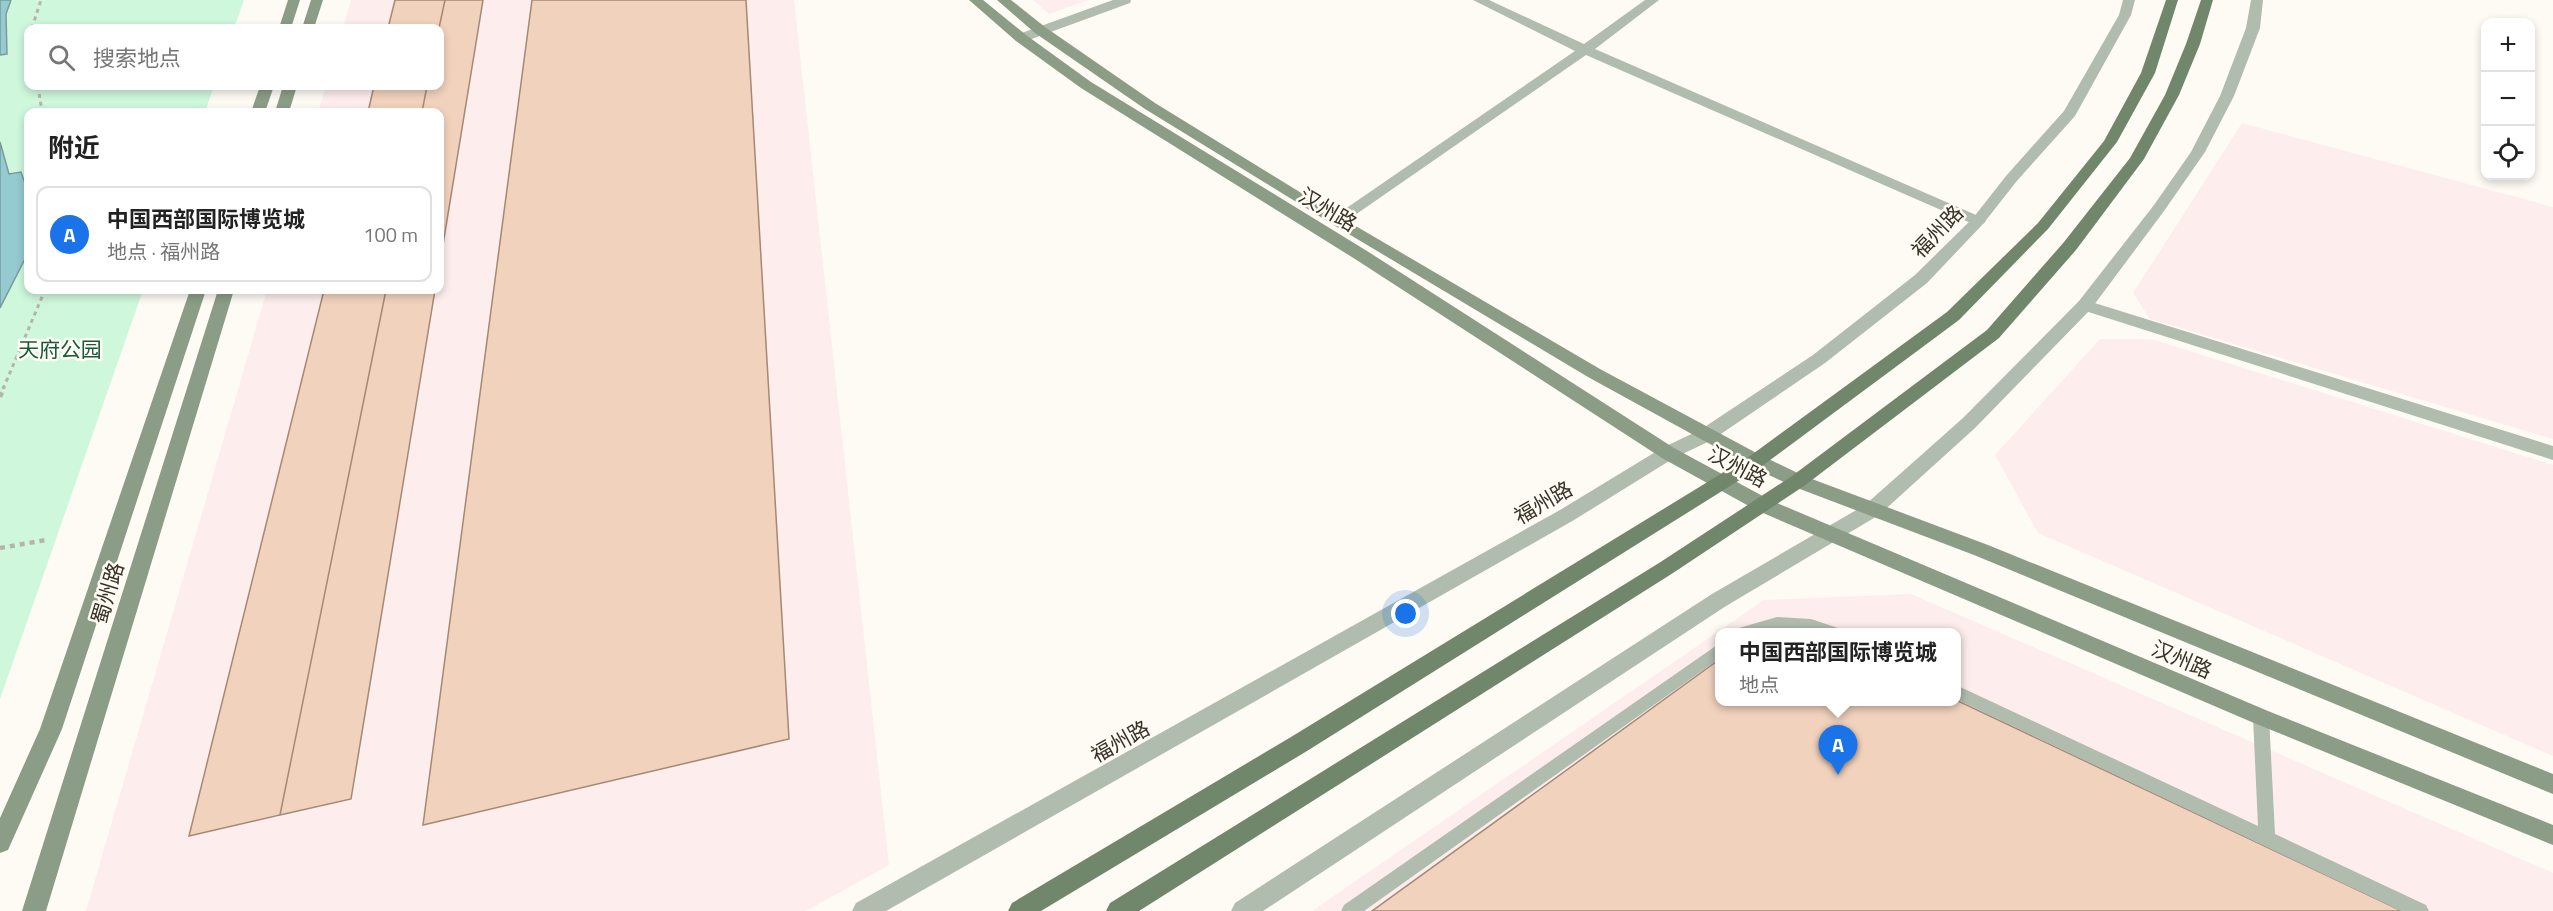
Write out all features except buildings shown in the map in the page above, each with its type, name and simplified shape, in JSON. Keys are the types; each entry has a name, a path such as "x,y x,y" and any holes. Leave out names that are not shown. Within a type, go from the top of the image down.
{"main road":[{"path":"286,24 294,0"},
{"path":"309,24 317,0"},
{"name":"汉州路","path":"975,0 1021,38 1095,91 1361,255 1668,453 1720,483 1762,505 1830,535 1920,570 2261,717 2553,836"},
{"name":"汉州路","path":"1003,0 1040,30 1150,106 1337,222 1594,373 1756,462 1798,482 1982,550 2553,784"},
{"path":"1020,911 1299,744 1756,462 1953,316 2043,226 2110,142 2148,73 2172,0"},
{"path":"1118,911 1585,619 1798,482 1993,334 2070,246 2137,159 2172,96 2193,44 2207,0"},
{"path":"259,108 266,90"},
{"path":"283,108 289,90"},
{"name":"蜀州路","path":"0,843 51,729 197,294"},
{"name":"蜀州路","path":"34,911 225,294"}],"street":[{"path":"1021,38 1125,0"},
{"path":"1479,0 1585,50 1978,221"},
{"path":"1337,222 1585,50 1653,0"},
{"name":"福州路","path":"864,911 1567,515 1668,453 1706,435 1819,358 1921,279 1978,221 2011,179 2070,113 2125,15 2129,0"},
{"path":"1243,911 1719,600 1872,510 1969,423 2085,305 2159,208 2198,152 2227,96 2253,28 2257,0"},
{"path":"2085,305 2553,453"}],"lane":[{"path":"1754,628 1800,622 1823,628"},
{"path":"1350,911 1715,652"},
{"path":"1961,693 2420,911"},
{"path":"2261,717 2267,839"}],"path":[{"path":"33,24 41,0"},
{"path":"39,90 41,108"},
{"path":"0,397 43,294"},
{"path":"0,548 46,540"}],"shaded area":[{"path":"351,0 794,0 889,865 806,911 86,911 266,294 444,294 444,108 319,108 325,90 444,90 444,24 344,24"},
{"path":"1033,0 1088,0 1049,14"},
{"path":"2242,123 2553,207 2553,439 2150,319 2133,293"},
{"path":"2100,339 2151,339 2553,465 2553,756 2038,533 1995,455"},
{"path":"1911,594 2553,873 2553,911 1312,911 1715,634 1715,706 1961,706 1961,628 1723,628 1764,600"}],"green space":[{"name":"天府公园","path":"0,0 244,0 235,24 24,24 24,90 213,90 206,108 24,108 24,294 142,294 0,699"}],"water":[{"path":"0,0 11,0 6,14 7,54 0,55"},
{"path":"0,142 9,174 21,172 24,181 24,261 0,308"}],"place":[{"name":"中国西部国际博览城","path":"1838,775"}]}
